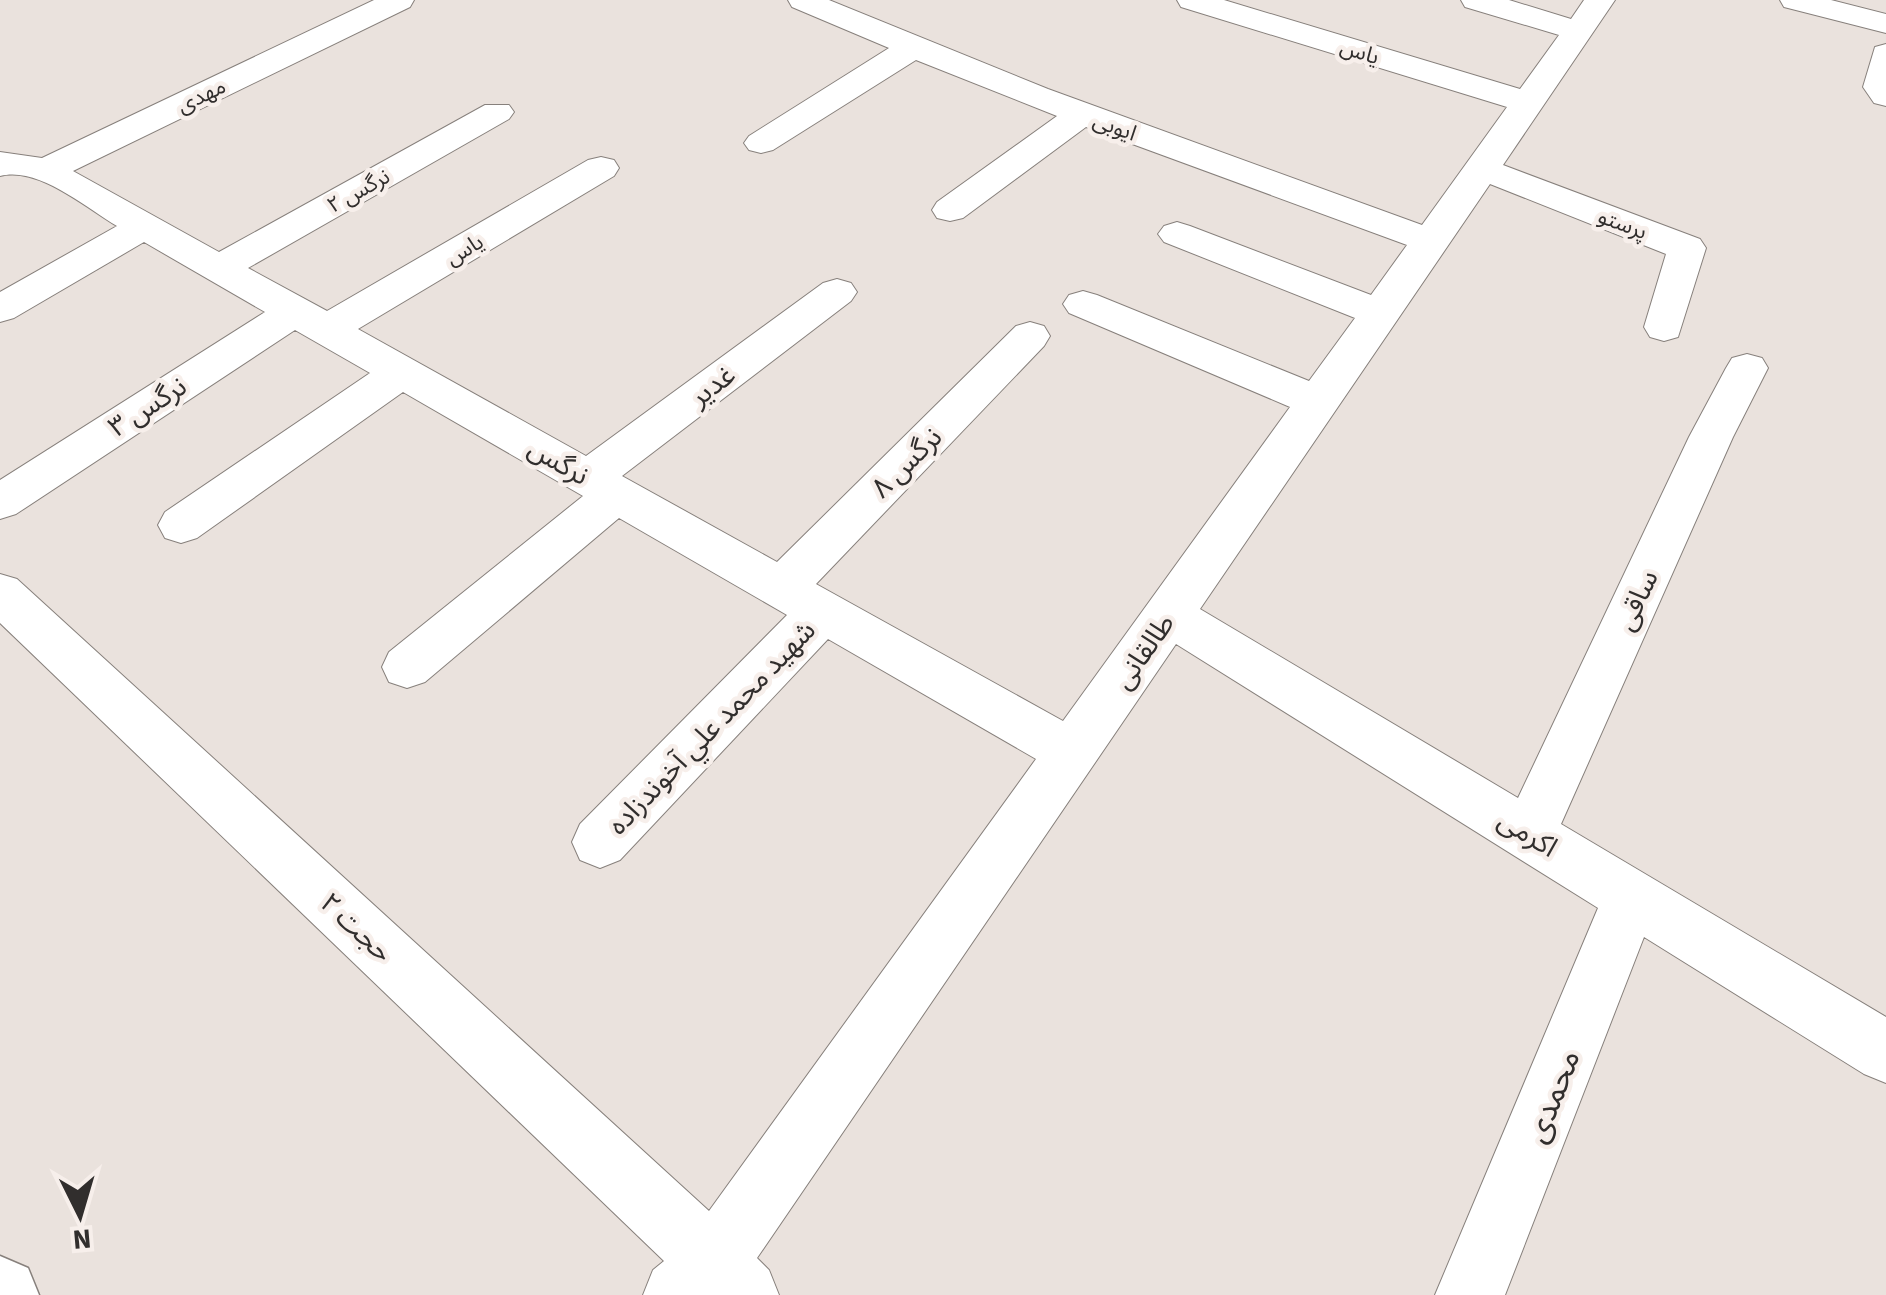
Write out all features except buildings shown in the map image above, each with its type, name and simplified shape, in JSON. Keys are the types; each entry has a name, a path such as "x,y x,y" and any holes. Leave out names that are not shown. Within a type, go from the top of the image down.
{"street":[{"name":"مهدی","path":"46,170 399,0"},
{"name":"ایوبی","path":"803,0 1080,114 1431,241"},
{"name":"یاس","path":"1192,0 1528,102"},
{"path":"1476,0 1589,16"},
{"path":"1796,0 1886,24"},
{"name":"طالقانی","path":"712,1284 1072,752 1589,16"},
{"path":"761,143 912,48"},
{"path":"1886,54 1880,87 1886,96"},
{"name":"نرگس ۲","path":"220,268 497,112"},
{"path":"950,210 1080,114"},
{"path":"0,165 7,161 46,170"},
{"name":"یاس","path":"311,320 601,168"},
{"name":"پرستو","path":"1482,169 1687,248 1664,328"},
{"name":"نرگس","path":"46,170 1072,752"},
{"path":"0,310 144,226"},
{"path":"1176,234 1380,313"},
{"name":"غدیر","path":"407,668 602,486 837,292"},
{"path":"1082,304 1318,402"},
{"name":"نرگس ۳","path":"0,502 311,320"},
{"name":"نرگس ۸","path":"803,600 1030,336"},
{"name":"ساقی","path":"1530,834 1711,436 1747,368"},
{"path":"181,525 402,372"},
{"name":"حجت ۲","path":"0,592 712,1284"},
{"name":"شهيد محمد علي آخوندزاده","path":"600,842 803,600"},
{"name":"اکرمی","path":"1169,614 1886,1052"},
{"name":"محمدی","path":"1470,1295 1631,897"}]}
